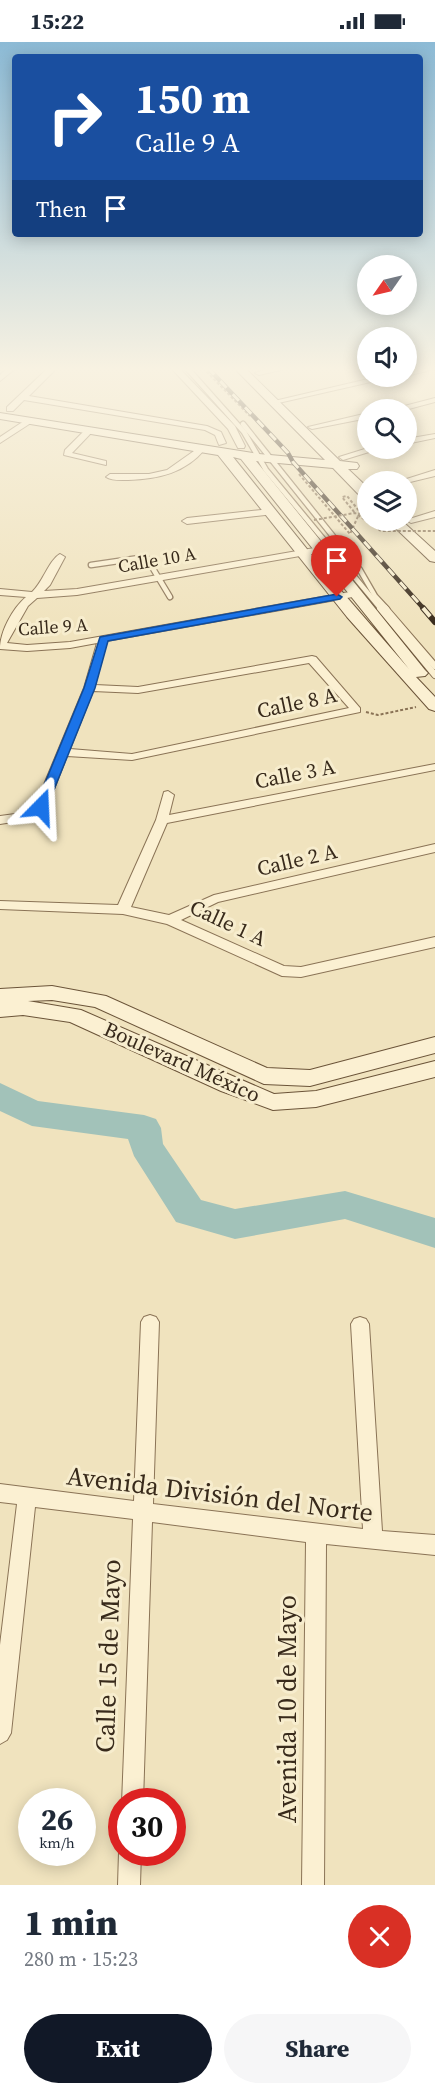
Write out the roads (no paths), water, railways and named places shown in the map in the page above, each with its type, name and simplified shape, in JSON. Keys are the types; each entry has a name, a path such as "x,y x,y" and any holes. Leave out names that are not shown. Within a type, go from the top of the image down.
{"street":[{"path":"68,454 104,463"},
{"path":"110,477 138,477 176,470 196,454"},
{"path":"227,454 337,597 434,705"},
{"path":"257,454 320,550 420,673 435,687"},
{"path":"266,454 339,461 357,455"},
{"path":"279,454 325,456 353,466 359,471"},
{"path":"333,454 357,483"},
{"path":"417,478 435,474"},
{"path":"187,521 271,512"},
{"path":"417,517 435,514"},
{"path":"417,526 435,543"},
{"path":"405,531 435,558"},
{"name":"Calle 10 A","path":"0,592 34,595 77,591 320,550"},
{"path":"0,646 24,604 45,585 60,557"},
{"name":"Calle 9 A","path":"0,646 45,648 355,594"},
{"path":"0,820 34,814 41,807 89,688 103,639"},
{"name":"Calle 8 A","path":"62,752 132,757 356,710 312,659 138,690 89,688"},
{"name":"Calle 3 A","path":"162,819 435,767"},
{"path":"123,910 162,819 168,795"},
{"name":"Calle 2 A","path":"170,920 214,899 435,848"},
{"name":"Calle 1 A","path":"0,905 123,910 170,920 282,971 301,972 435,942"},
{"name":"Boulevard México","path":"0,996 52,993 99,1001 264,1076 310,1078 435,1045"},
{"name":"Boulevard México","path":"0,1010 23,1008 74,1015 273,1102 316,1099 435,1069"},
{"name":"Calle 15 de Mayo","path":"132,1788 150,1322"},
{"path":"360,1324 373,1539"},
{"name":"Avenida División del Norte","path":"0,1493 315,1534 435,1545"},
{"path":"0,1733 27,1498"},
{"name":"Avenida 10 de Mayo","path":"313,1885 315,1534"},
{"path":"129,1885 130,1866"}],"lane":[{"path":"257,454 360,570 375,596 435,666"},
{"path":"257,454 274,479 435,675"},
{"path":"91,565 146,557 170,597"}],"waterway":[{"path":"0,1096 32,1113 144,1128 146,1147 189,1212 235,1224 345,1205 435,1233"}],"railway":[{"path":"289,454 293,462 424,609"},
{"path":"423,608 435,622"}]}
